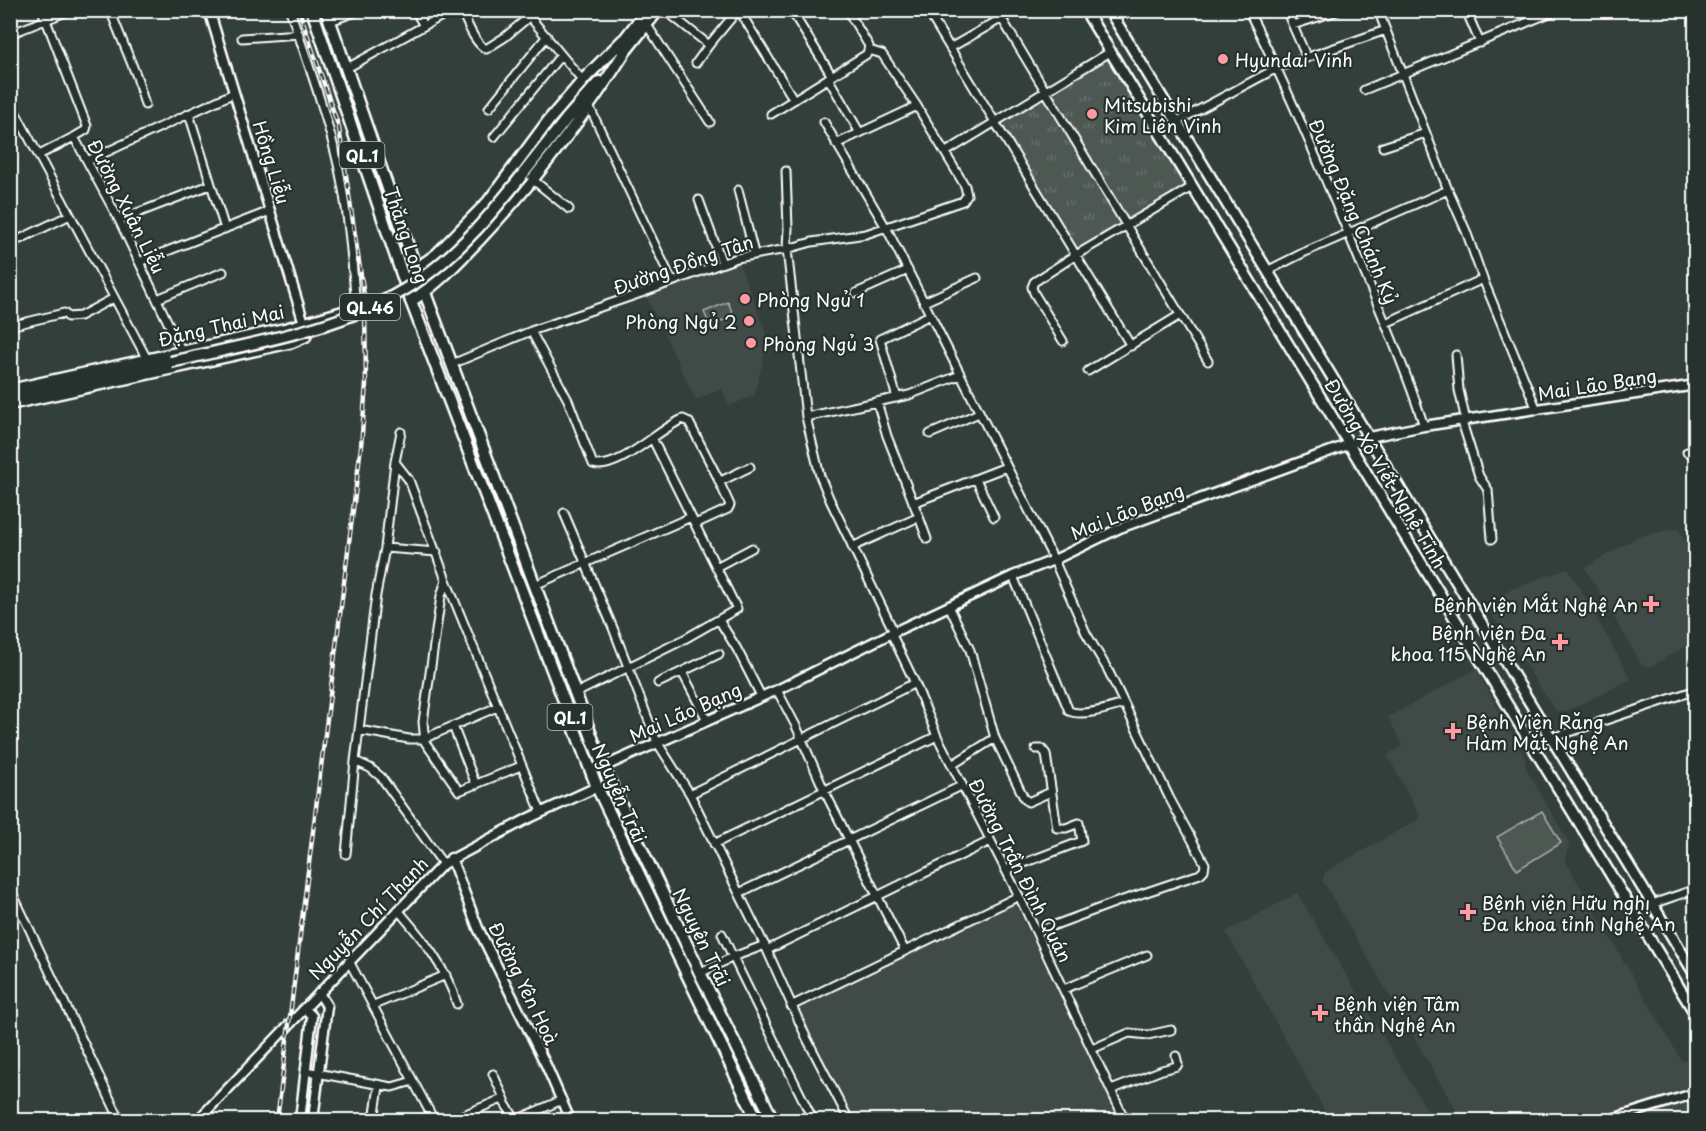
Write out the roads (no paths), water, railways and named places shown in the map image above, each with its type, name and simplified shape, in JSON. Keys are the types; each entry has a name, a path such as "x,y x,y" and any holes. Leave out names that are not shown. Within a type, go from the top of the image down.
{"main road":[{"name":"Thăng Long","path":"312,10 411,301"},
{"name":"QL.46","path":"528,177 567,118 625,45 647,10"},
{"name":"QL.46","path":"625,45 647,25 658,10"},
{"name":"Đường Xô Viết Nghệ Tĩnh","path":"1085,10 1695,1015"},
{"name":"Đường Xô Viết Nghệ Tĩnh","path":"1109,10 1370,436 1695,976"},
{"name":"Thăng Long","path":"328,16 426,292"},
{"path":"406,285 417,269 438,254 488,202 549,120 583,81 625,45"},
{"path":"411,301 445,277 505,213 528,177 589,106 625,45"},
{"path":"1159,133 1176,122"},
{"name":"Đặng Thai Mai","path":"10,397 171,362 324,324 353,314 387,299 425,276 451,255 528,177"},
{"name":"Nguyễn Trãi","path":"426,292 603,767"},
{"name":"Nguyễn Trãi","path":"411,301 597,787 757,1120"},
{"path":"1534,748 1552,738"},
{"path":"597,787 603,767"},
{"name":"Nguyên Trãi","path":"603,767 700,973 773,1120"},
{"path":"1605,864 1622,855"}],"street":[{"name":"Đường Xuân Liễu","path":"42,10 87,126 86,130 75,137 119,220 182,352"},
{"path":"10,34 71,10"},
{"path":"110,10 137,78 145,105"},
{"name":"Hồng Liễu","path":"209,10 304,323"},
{"path":"290,10 326,115 350,237 356,307 304,323"},
{"path":"328,16 361,10"},
{"path":"415,10 424,26"},
{"path":"347,68 453,10"},
{"path":"461,10 482,47 486,49 505,37 537,10"},
{"path":"665,10 709,45"},
{"path":"696,63 738,10 794,100"},
{"path":"791,10 860,133"},
{"path":"771,114 867,54 869,46 847,10"},
{"path":"927,10 1131,346"},
{"path":"950,48 1016,10"},
{"name":"Đường Đặng Chánh Kỷ","path":"1248,10 1277,68 1348,233 1386,323 1424,426"},
{"path":"1286,10 1306,58"},
{"path":"1293,25 1341,10"},
{"path":"1378,10 1537,410"},
{"path":"1466,10 1480,43"},
{"path":"1364,90 1557,10"},
{"path":"530,17 583,81"},
{"path":"1002,19 1208,361"},
{"path":"647,25 710,122"},
{"path":"1176,122 1277,68 1386,30"},
{"path":"242,38 299,34"},
{"path":"489,108 547,36"},
{"path":"869,50 882,54 946,152 1110,52"},
{"path":"494,137 561,55"},
{"path":"87,161 234,93"},
{"path":"10,102 147,359"},
{"path":"589,106 672,281"},
{"path":"837,144 917,106"},
{"path":"189,114 225,229"},
{"path":"824,122 908,270 1054,560 1086,633 1108,670 1169,797 1204,861 1204,870 1200,874 1036,932"},
{"path":"1383,147 1426,133"},
{"path":"39,155 75,137"},
{"name":"Đường Đồng Tân","path":"452,364 531,331 722,263 754,253 857,236 963,201 967,191 946,152"},
{"name":"Đường Trần Đình Quán","path":"786,171 787,249 806,417 823,484 915,683 937,736 1019,896 1125,1120"},
{"path":"528,177 570,209"},
{"path":"119,220 210,185"},
{"path":"1063,341 1032,287 1036,280 1192,187"},
{"path":"738,190 754,253"},
{"path":"1267,271 1448,190"},
{"path":"699,200 722,263"},
{"path":"139,262 270,211"},
{"path":"20,238 70,215"},
{"path":"856,293 908,270"},
{"path":"157,299 223,272"},
{"path":"924,302 977,278"},
{"path":"1386,323 1483,279"},
{"path":"10,326 64,313 68,317 80,316 114,298"},
{"path":"897,398 880,339 930,315"},
{"path":"1088,371 1180,315"},
{"name":"Đặng Thai Mai","path":"10,389 304,323 307,333 304,339 261,350 10,405"},
{"path":"531,331 568,400 593,464 598,466 605,464 653,440 680,420 687,420 730,506 695,524"},
{"path":"257,334 261,350"},
{"path":"1456,355 1464,422 1479,476 1488,490 1492,539"},
{"path":"806,417 897,398 960,375"},
{"name":"Mai Lão Bạng","path":"603,767 777,690 892,633 1120,528 1370,436 1695,385"},
{"path":"877,402 887,436 927,539"},
{"path":"930,434 979,413"},
{"path":"346,854 355,761 376,596 401,432"},
{"path":"576,693 719,620 736,610 737,607 653,440"},
{"path":"395,462 409,480 446,580 541,812"},
{"path":"914,503 1006,466"},
{"path":"718,479 723,480 750,467"},
{"path":"976,479 994,517"},
{"path":"564,513 614,628 657,742 690,794 766,947 791,1006 849,1120"},
{"path":"535,585 691,516"},
{"path":"852,547 919,517"},
{"path":"385,548 437,552"},
{"path":"716,567 752,548"},
{"path":"1013,576 1070,712 1103,710 1124,704"},
{"path":"446,580 441,596 423,722 423,738 457,790 462,791 521,766"},
{"path":"950,606 970,650 995,738 1014,779 1028,802 1052,792"},
{"path":"719,620 761,696"},
{"path":"658,683 719,654"},
{"path":"682,672 707,720"},
{"path":"690,794 915,683"},
{"path":"777,690 824,790 905,951"},
{"path":"1552,738 1695,690"},
{"path":"359,730 409,739 423,738 497,706"},
{"path":"453,726 476,785"},
{"path":"714,844 937,736"},
{"path":"952,765 995,738"},
{"path":"1006,870 1082,841 1079,823 1066,828 1057,828 1046,754 1042,749 1036,749"},
{"path":"355,761 370,768 381,777 447,861"},
{"path":"739,893 961,786"},
{"name":"Nguyễn Chí Thanh","path":"198,1120 447,861 541,812 597,787"},
{"path":"700,973 733,957 766,947 878,896 990,841"},
{"name":"Đường Yên Hoà","path":"447,861 570,1120"},
{"path":"10,888 120,1120"},
{"path":"1652,904 1695,889"},
{"path":"791,1006 1019,896"},
{"path":"398,910 426,944 446,975 457,1004"},
{"path":"722,934 813,1120"},
{"path":"1064,989 1147,955"},
{"path":"350,961 434,1120"},
{"path":"374,1005 446,975"},
{"path":"313,1120 327,1006 319,993"},
{"path":"300,1120 312,1016 304,1008"},
{"path":"1092,1049 1129,1033 1148,1035 1171,1030"},
{"path":"1111,1090 1177,1066 1179,1064 1176,1056"},
{"path":"306,1071 392,1088 413,1081"},
{"path":"493,1074 516,1120 562,1100"},
{"path":"374,1120 379,1086"},
{"path":"1609,1120 1695,1093"},
{"path":"451,1120 500,1099 505,1100"},
{"path":"1182,1120 1190,1120"}],"railway":[{"path":"277,1120 361,446 366,384 365,302 339,128 299,10"}],"place":[{"name":"Hyundai Vinh","path":"1223,59"},
{"name":"Mitsubishi Kim Liên Vinh","path":"1092,114"},
{"name":"Phòng Ngủ 1","path":"745,299"},
{"name":"Phòng Ngủ 2","path":"749,321"},
{"name":"Phòng Ngủ 3","path":"751,343"},
{"name":"Bệnh viện Mắt Nghệ An","path":"1651,604"},
{"name":"Bệnh viện Đa khoa 115 Nghệ An","path":"1560,642"},
{"name":"Bệnh Viện Răng Hàm Mặt Nghệ An","path":"1453,731"},
{"name":"Bệnh viện Hữu nghị Đa khoa tỉnh Nghệ An","path":"1468,912"},
{"name":"Bệnh viện Tâm thần Nghệ An","path":"1320,1013"}]}
